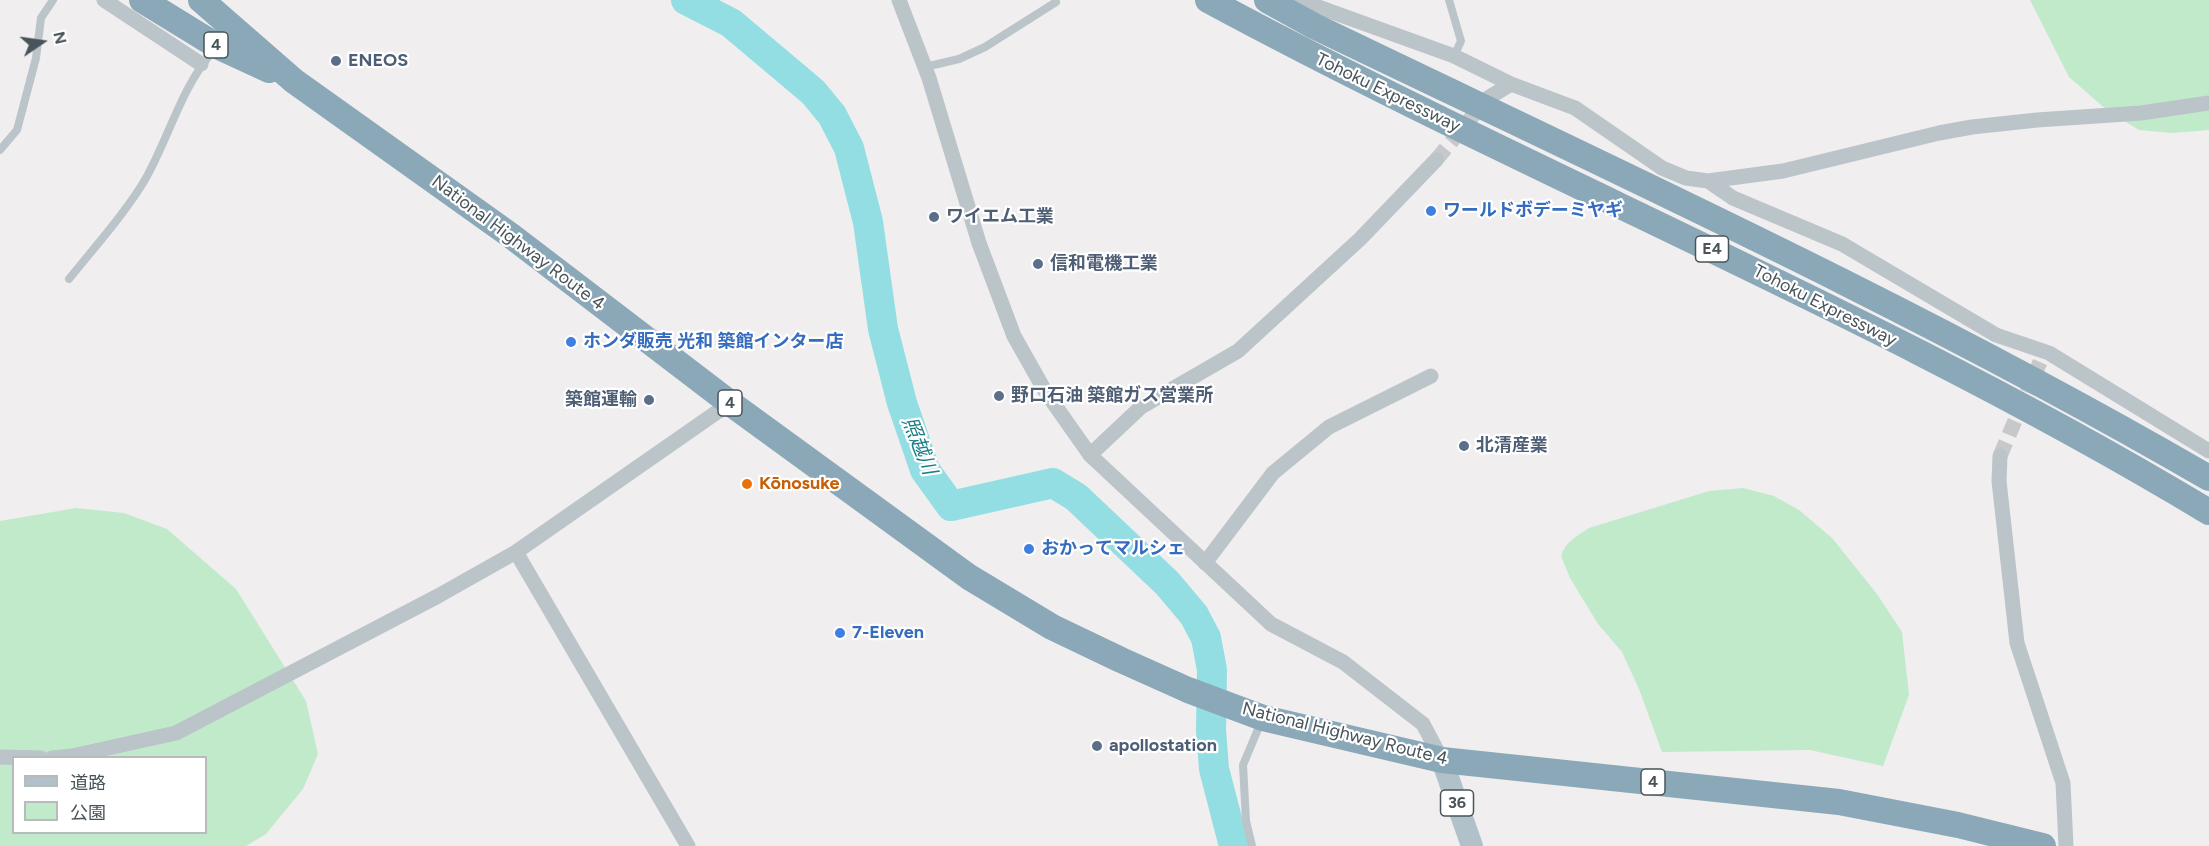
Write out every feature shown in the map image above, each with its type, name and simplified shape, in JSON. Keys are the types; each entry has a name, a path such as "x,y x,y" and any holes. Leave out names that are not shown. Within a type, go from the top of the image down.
{"highway":[{"name":"National Highway Route 4","path":"142,0 294,81 510,235 730,403 969,577 1052,627 1188,690 1258,716 1442,759 1839,802 1958,825 2043,846"},
{"name":"National Highway Route 4","path":"201,0 221,43"},
{"name":"Tohoku Expressway","path":"1208,0 1305,52 1896,341 2131,465 2209,512"},
{"name":"Tohoku Expressway","path":"1267,0 1314,26 1716,218 1915,318 2151,444 2209,478"}],"main road":[{"name":"36","path":"1442,759 1472,846"}],"street":[{"path":"104,0 221,43"},
{"path":"899,0 925,67 979,243 1014,336 1045,391 1090,455 1271,624 1342,662 1422,724 1442,759"},
{"path":"1299,0 1454,56 1511,84 1575,108 1662,168 1686,178 1708,181 1783,171 1972,127 2141,113 2209,103"},
{"path":"1488,98 1511,84"},
{"path":"1090,455 1141,407 1238,351 1360,239 1436,160"},
{"path":"1708,181 1733,198 1842,244 1996,335 2045,358 2209,451"},
{"path":"1205,563 1273,473 1281,466 1329,427 1431,376"},
{"path":"72,756 176,733 438,596 516,552 730,403"},
{"path":"2000,456 1999,481 2017,643 2063,783 2067,846"},
{"path":"516,552 688,846"}],"lane":[{"path":"0,150 17,130 36,58 41,18 53,0"},
{"path":"1449,0 1461,41 1454,56"},
{"path":"925,67 959,59 985,47 1056,2"},
{"path":"69,279 146,178 168,128 221,43"},
{"path":"1252,846 1246,821 1243,765 1258,716"}],"green space":[{"path":"2030,0 2209,0 2209,130 2172,133 2139,130 2108,111 2069,77"},
{"path":"1743,488 1774,496 1799,510 1832,538 1877,594 1902,632 1909,695 1883,766 1810,750 1662,752 1639,689 1622,652 1598,624 1570,578 1561,556 1565,547 1572,540 1589,528 1709,491"},
{"path":"76,508 124,513 167,529 236,589 306,701 318,754 303,789 266,834 246,846 0,846 0,521"}],"waterway":[{"name":"照越川","path":"686,0 731,23 813,92 832,115 849,148 868,222 883,329 902,403 925,470 951,506 1053,483 1076,497 1167,583 1194,615 1206,638 1212,670 1211,730 1214,769 1234,846"}],"tunnel":[{"path":"1436,160 1486,100"},
{"path":"2000,456 2040,362"}],"place":[{"name":"ENEOS","path":"336,61"},
{"name":"ワールドボデーミヤギ","path":"1431,211"},
{"name":"ワイエム工業","path":"934,217"},
{"name":"信和電機工業","path":"1038,264"},
{"name":"ホンダ販売 光和 築館インター店","path":"571,342"},
{"name":"野口石油 築館ガス営業所","path":"999,396"},
{"name":"築館運輸","path":"649,400"},
{"name":"北清産業","path":"1464,446"},
{"name":"Kōnosuke","path":"747,484"},
{"name":"おかってマルシェ","path":"1029,549"},
{"name":"7-Eleven","path":"840,633"},
{"name":"apollostation","path":"1097,746"}]}
